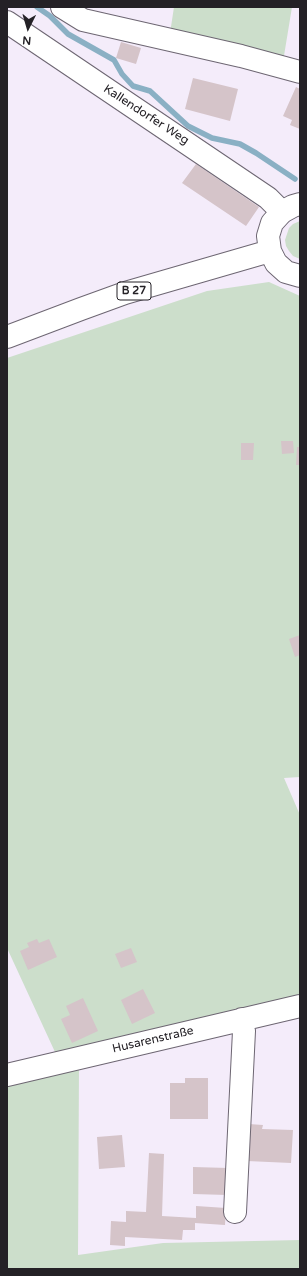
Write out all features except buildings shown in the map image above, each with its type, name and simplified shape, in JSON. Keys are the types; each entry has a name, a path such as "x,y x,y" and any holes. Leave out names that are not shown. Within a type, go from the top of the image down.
{"street":[{"path":"62,7 84,20 241,56 300,72"},
{"name":"Kallendorfer Weg","path":"7,22 268,198 291,208"},
{"path":"291,208 272,223 268,236 270,251 276,263 286,272 300,276"},
{"name":"B 27","path":"7,337 81,308 125,293 270,251"},
{"name":"Husarenstraße","path":"7,1075 300,1006"},
{"path":"235,1212 244,1031 242,1019"}],"green space":[{"path":"174,7 292,7 282,68 169,40"},
{"path":"300,221 300,259 293,256 289,251 285,240 289,228 293,224"},
{"path":"269,282 300,296 300,777 284,778 300,815 300,997 61,1054 55,1052 7,948 7,358 207,291"},
{"path":"79,1066 78,1255 163,1243 300,1240 300,1269 7,1269 7,1082"}],"waterway":[{"path":"37,7 50,16 68,34 114,60 122,74 133,86 150,91 188,126 212,138 240,144 295,179"}]}
